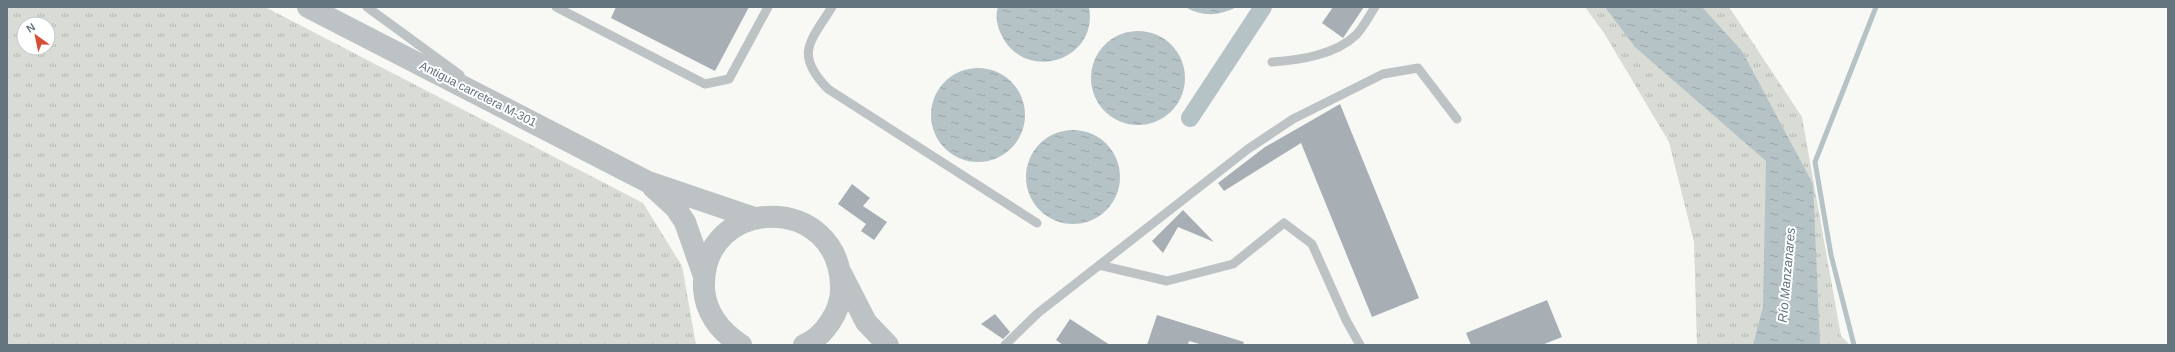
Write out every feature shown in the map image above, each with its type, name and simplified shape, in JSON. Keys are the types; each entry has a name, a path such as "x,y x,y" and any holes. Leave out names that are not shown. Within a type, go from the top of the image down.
{"street":[{"name":"Antigua carretera M-301","path":"308,7 648,182 754,218"},
{"name":"Antigua carretera M-301","path":"648,182 675,207 685,222 704,276"},
{"path":"741,345 727,336 713,319 705,298 704,276 709,256 720,239 736,226 754,218 778,215 801,221 820,234 834,253 842,275 866,322 888,345"},
{"path":"809,344 824,330 835,314 841,295 842,275"}],"lane":[{"path":"367,7 506,109"},
{"path":"556,7 705,84 729,79 768,7"},
{"path":"832,7 812,38 807,56 814,75 828,89 1037,224"},
{"path":"1272,62 1288,61 1332,50 1356,35 1375,7"},
{"path":"1005,345 1038,313 1255,144 1293,119 1383,74 1418,68 1457,119"},
{"path":"1099,265 1167,281 1233,264 1284,223 1312,244 1346,320 1360,345"}],"green space":[{"path":"7,7 265,7 643,203 682,266 696,345 7,345"},
{"path":"1585,7 1729,7 1802,117 1841,336 1850,345 1697,345 1694,242 1669,142 1604,33"}],"water":[{"path":"998,7 1089,7 1089,26 1083,41 1072,52 1057,60 1042,62 1026,58 1012,49 998,28"},
{"path":"1185,7 1237,7 1217,14 1205,14"},
{"name":"Río Manzanares","path":"1605,7 1702,7 1742,51 1813,184 1820,345 1753,345 1763,307 1766,161 1635,47"},
{"path":"1138,31 1156,35 1171,45 1181,60 1185,78 1181,96 1171,111 1156,121 1138,125 1120,121 1105,111 1095,96 1091,78 1095,60 1105,45 1120,35"},
{"path":"978,68 996,72 1011,82 1021,97 1025,115 1021,133 1011,148 996,158 978,162 960,158 945,148 935,133 931,115 935,97 945,82 960,72"},
{"path":"1073,130 1091,134 1106,144 1116,159 1120,177 1116,195 1106,210 1091,220 1073,224 1055,220 1040,210 1030,195 1026,177 1030,159 1040,144 1055,134"}],"building":[{"path":"616,7 749,7 715,71 611,18"},
{"path":"1333,7 1364,7 1343,38 1322,23"},
{"path":"1340,104 1419,298 1372,317 1301,143 1224,191 1218,183 1265,147"},
{"path":"852,184 870,198 863,206 887,222 874,240 861,231 866,224 838,204"},
{"path":"1183,210 1214,242 1178,227 1163,253 1152,241"},
{"path":"1547,300 1562,337 1542,345 1471,345 1466,333"},
{"path":"995,314 1010,332 1003,339 981,324"},
{"path":"1157,315 1244,342 1243,345 1203,345 1189,341 1188,345 1147,345"},
{"path":"1070,319 1110,345 1063,345 1056,340"}],"waterway":[{"path":"1190,118 1263,7"},
{"path":"1854,345 1831,255 1815,162 1876,7"}]}
